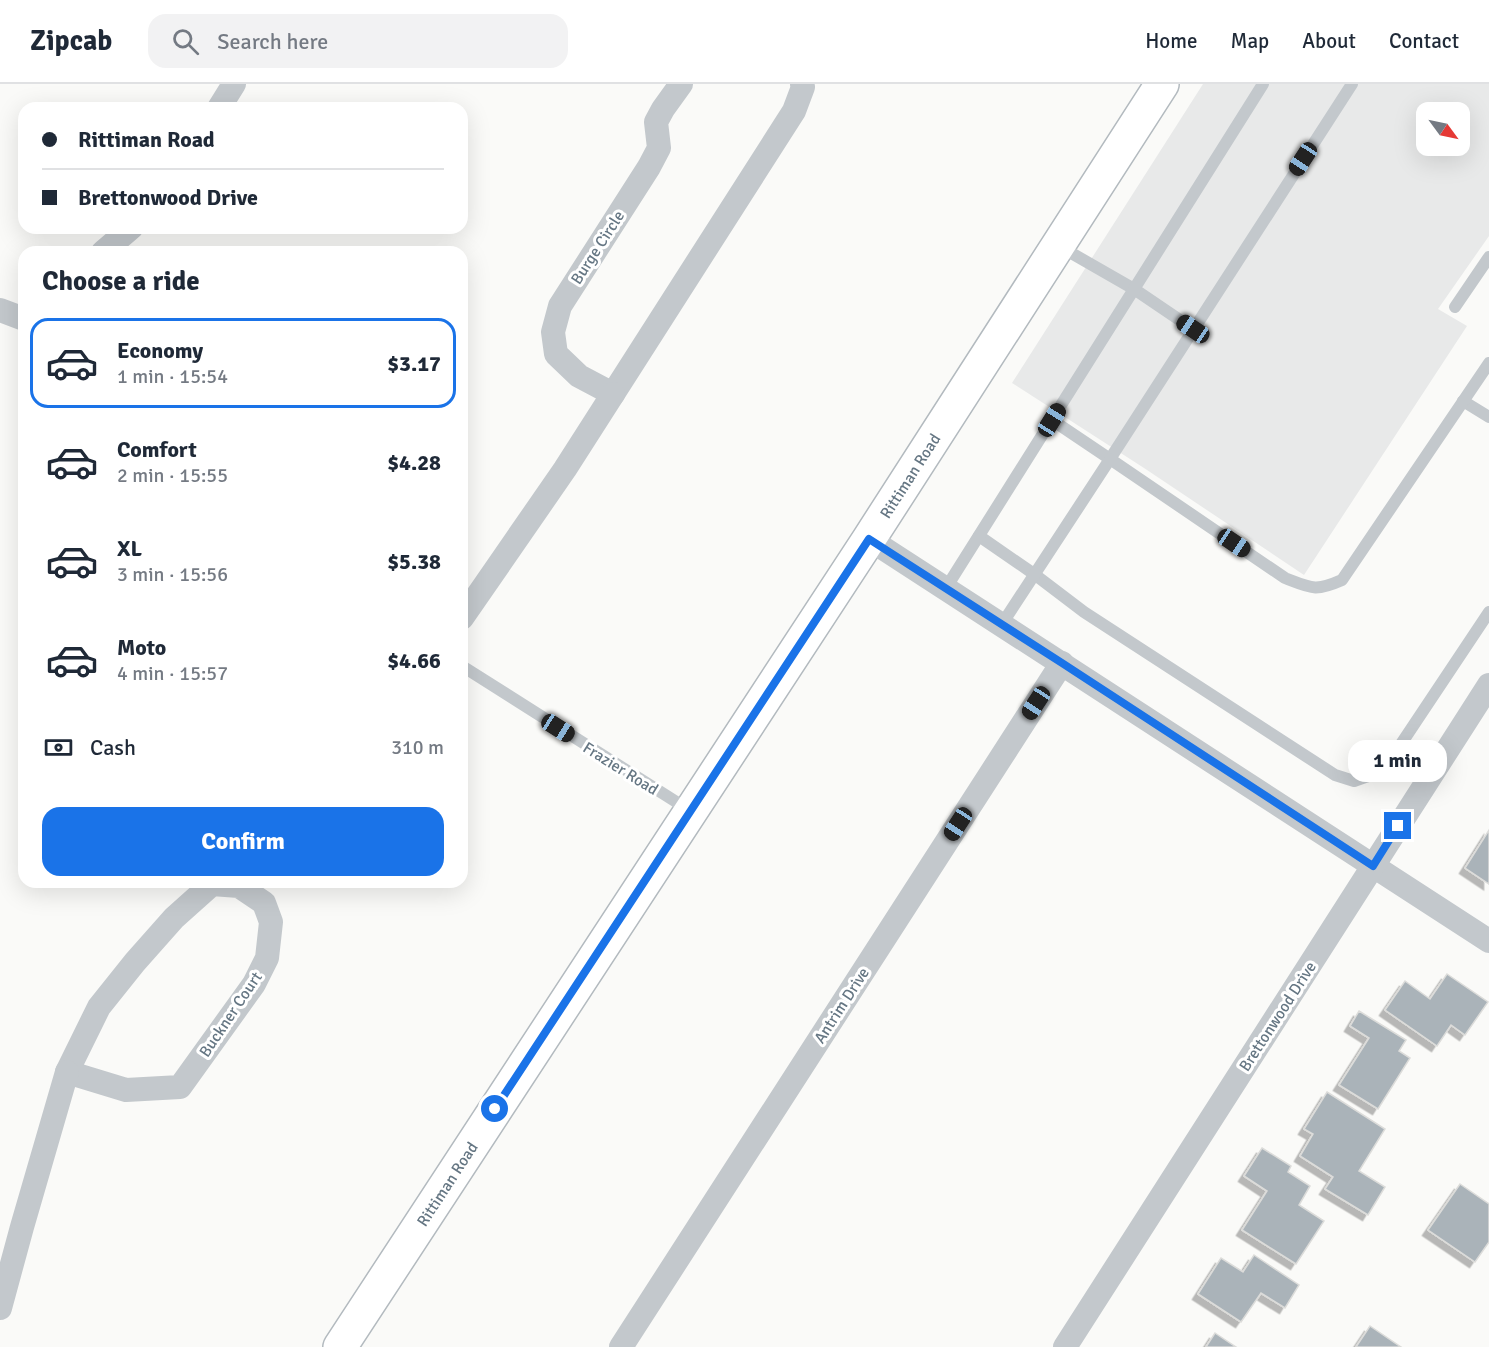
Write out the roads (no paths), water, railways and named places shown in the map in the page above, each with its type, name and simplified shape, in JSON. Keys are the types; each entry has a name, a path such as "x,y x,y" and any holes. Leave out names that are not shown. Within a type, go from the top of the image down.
{"main road":[{"name":"Rittiman Road","path":"340,1347 869,539 1162,84"}],"street":[{"path":"223,102 234,84"},
{"name":"Burge Circle","path":"613,394 579,376 556,354 553,332 560,306 659,148 656,122 681,84"},
{"path":"468,609 565,469 794,111 803,87 802,84"},
{"path":"110,246 124,234"},
{"path":"0,310 18,317"},
{"path":"869,539 1489,941"},
{"name":"Antrim Drive","path":"621,1347 1062,663"},
{"name":"Brettonwood Drive","path":"1065,1347 1489,685"},
{"name":"Buckner Court","path":"0,1308 11,1224 67,1072 99,1007 174,918 208,888"},
{"name":"Buckner Court","path":"67,1072 126,1090 180,1087 254,984 267,958 271,922 264,903 243,888"}],"lane":[{"path":"946,588 1263,84"},
{"path":"1002,624 1352,84"},
{"path":"1058,245 1134,289 1193,329"},
{"path":"1455,307 1489,257"},
{"path":"1052,420 1285,578 1317,588 1342,580 1489,363"},
{"path":"1463,401 1489,417"},
{"path":"979,536 1084,612 1335,775 1354,780 1368,776 1387,765 1489,612"},
{"name":"Frazier Road","path":"468,670 690,811"}]}
